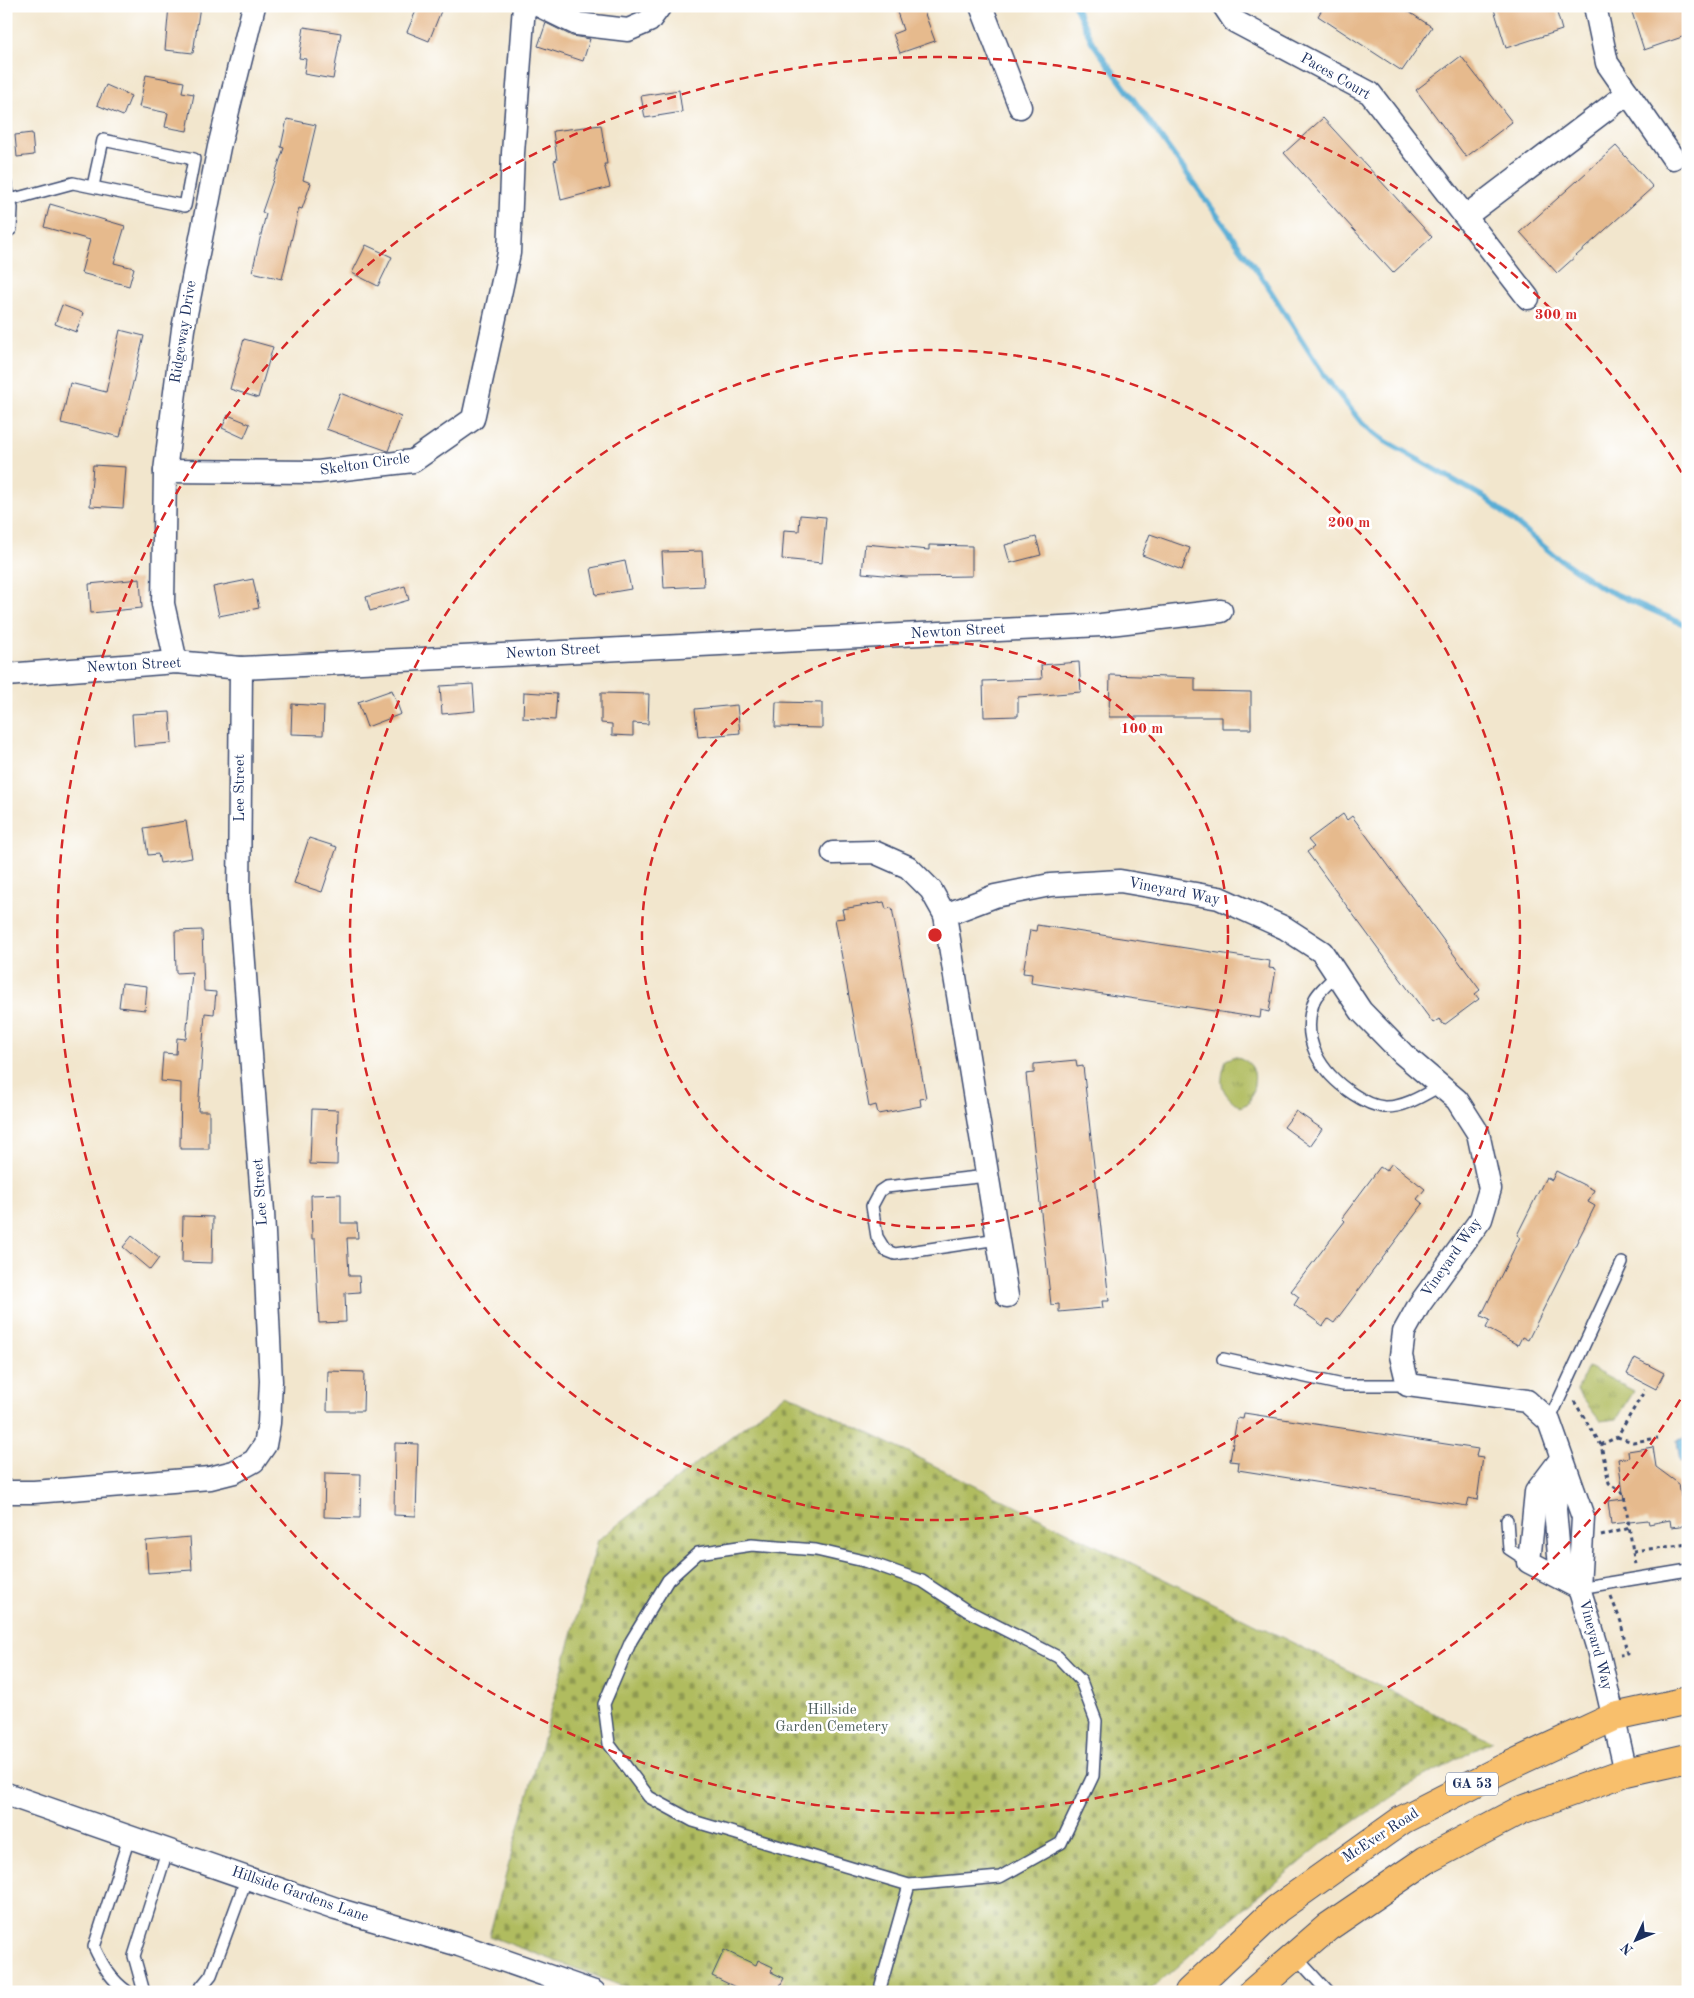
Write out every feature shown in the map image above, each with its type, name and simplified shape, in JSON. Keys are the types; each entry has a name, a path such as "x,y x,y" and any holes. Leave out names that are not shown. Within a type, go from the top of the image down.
{"main road":[{"name":"McEver Road","path":"1189,1992 1277,1909 1402,1820 1502,1769 1614,1717 1688,1701"},
{"path":"1254,1992 1328,1927 1426,1860 1522,1810 1626,1772 1688,1758"}],"street":[{"name":"Ridgeway Drive","path":"176,662 163,604 164,471 183,329 219,148 254,6"},
{"name":"Skelton Circle","path":"164,471 318,472 413,461 474,419 508,253 524,6"},
{"path":"540,6 577,24 628,30 649,21 660,6"},
{"path":"981,6 1020,107"},
{"name":"Paces Court","path":"1224,6 1234,21 1370,93 1528,298"},
{"path":"1595,6 1607,63 1673,158"},
{"path":"1466,216 1628,92"},
{"name":"Newton Street","path":"6,675 176,662 241,668 1101,625 1221,611"},
{"name":"Lee Street","path":"6,1492 34,1492 210,1478 234,1472 254,1461 266,1445 271,1381 264,1222 239,897 241,668"},
{"path":"833,854 874,852 908,867 931,890 945,915 1007,1296"},
{"name":"Vineyard Way","path":"945,915 995,896 1050,885 1120,881 1218,898 1285,928 1322,952 1361,1010 1403,1054 1457,1100 1478,1133 1490,1189 1481,1219 1419,1305 1404,1332 1401,1356 1408,1385"},
{"path":"1408,1385 1528,1401 1549,1421 1560,1459 1536,1492 1529,1562 1570,1583"},
{"name":"Vineyard Way","path":"1560,1459 1555,1509 1570,1583 1614,1717 1626,1772"},
{"name":"Hillside Gardens Lane","path":"6,1794 168,1848 336,1909 459,1945 594,1992"}],"lane":[{"path":"10,200 73,182 186,206 194,159 102,140 93,186"},
{"path":"6,184 10,200 11,229 6,233"},
{"path":"1337,975 1315,998 1309,1031 1320,1064 1338,1084 1370,1104 1384,1107 1397,1106 1440,1086"},
{"path":"988,1176 886,1187 880,1191 872,1206 877,1237 885,1250 895,1254 998,1239"},
{"path":"1549,1421 1622,1263"},
{"path":"1223,1359 1343,1385 1408,1385"},
{"path":"1508,1520 1509,1549 1529,1562"},
{"path":"752,1545 816,1550 868,1562 922,1581 966,1610 1058,1657 1081,1681 1096,1721 1093,1776 1061,1843 1000,1876 909,1885 693,1821 649,1798 609,1744 604,1704 631,1641 668,1580 698,1553 752,1545"},
{"path":"1570,1583 1637,1578 1688,1570"},
{"path":"128,1992 115,1983 104,1968 94,1947 130,1836"},
{"path":"144,1992 134,1956 168,1848"},
{"path":"197,1992 211,1975 247,1877"},
{"path":"880,1990 909,1885"},
{"path":"1294,1955 1328,1992"}],"path":[{"path":"1601,1444 1616,1437 1645,1390"},
{"path":"1563,1391 1569,1395 1583,1413 1601,1444 1609,1483 1624,1494 1637,1578"},
{"path":"1616,1437 1633,1442 1658,1438"},
{"path":"1633,1551 1688,1544"}],"green space":[{"path":"1235,1056 1243,1059 1253,1069 1255,1081 1249,1103 1240,1107 1224,1091 1222,1081 1226,1060"},
{"path":"1588,1367 1634,1391 1617,1419 1600,1421 1577,1391"},
{"name":"Hillside Garden Cemetery","path":"787,1393 1492,1741 1409,1785 1324,1842 1224,1925 1148,1992 638,1992 489,1936 598,1540"}],"water":[{"path":"1688,1428 1688,1461 1680,1462 1677,1440 1685,1438 1685,1430"}],"building":[{"path":"169,6 200,6 193,53 165,50"},
{"path":"418,6 443,6 429,41 407,32"},
{"path":"895,6 922,6 935,41 900,53 893,34 903,30"},
{"path":"1324,6 1400,6 1432,27 1402,71 1318,16"},
{"path":"1493,6 1555,6 1562,30 1506,48"},
{"path":"1630,6 1688,6 1688,35 1644,50"},
{"path":"546,23 572,36 590,39 583,61 538,46"},
{"path":"304,27 341,33 333,79 304,74 306,59 299,58"},
{"path":"1461,56 1512,122 1466,157 1416,90"},
{"path":"146,75 184,82 182,92 194,94 187,131 165,127 168,113 139,107"},
{"path":"106,85 131,96 123,116 97,105"},
{"path":"679,90 682,112 645,118 641,96"},
{"path":"1323,118 1432,237 1393,273 1284,153"},
{"path":"287,119 316,125 303,180 311,183 302,209 299,208 282,279 252,272 266,214 262,212 284,148 281,147"},
{"path":"601,125 607,164 604,164 610,187 561,200 554,161 557,160 553,131"},
{"path":"32,133 34,155 17,157 15,135"},
{"path":"1616,146 1653,187 1557,273 1520,232"},
{"path":"50,204 125,226 114,263 134,268 129,286 81,273 90,240 44,227"},
{"path":"366,245 392,257 378,286 352,273"},
{"path":"62,305 83,313 76,332 55,324"},
{"path":"120,330 144,336 120,437 61,423 70,383 106,392"},
{"path":"244,339 273,347 258,398 230,389"},
{"path":"340,393 401,417 388,451 326,429"},
{"path":"228,415 250,424 244,438 222,428"},
{"path":"93,465 126,467 123,508 90,506"},
{"path":"800,515 826,517 822,563 782,559 784,530 799,531"},
{"path":"1150,534 1190,548 1182,570 1142,555"},
{"path":"1036,537 1041,555 1010,563 1005,545"},
{"path":"865,544 929,550 929,545 972,546 972,576 906,577 862,573"},
{"path":"702,551 704,586 664,588 662,552"},
{"path":"625,561 631,589 596,595 591,568"},
{"path":"140,579 142,608 91,613 89,584"},
{"path":"253,579 259,608 219,616 213,587"},
{"path":"405,586 409,600 370,611 366,597"},
{"path":"1079,662 1081,692 1018,697 1018,716 984,717 983,681 1042,679 1041,665"},
{"path":"1110,675 1195,678 1195,691 1251,692 1251,729 1222,729 1222,717 1109,717"},
{"path":"473,684 475,711 442,714 440,686"},
{"path":"392,690 401,714 367,727 358,702"},
{"path":"524,692 557,694 555,720 523,718"},
{"path":"601,693 649,694 648,724 633,723 633,736 612,735 612,724 601,723"},
{"path":"776,702 822,703 822,728 775,727"},
{"path":"292,704 324,706 323,735 291,734"},
{"path":"737,705 740,733 698,737 695,709"},
{"path":"170,712 172,743 134,746 132,714"},
{"path":"1343,814 1347,820 1352,816 1480,990 1475,994 1479,999 1444,1025 1439,1019 1433,1023 1307,852 1314,847 1308,840"},
{"path":"186,821 192,858 160,863 158,854 148,855 144,828"},
{"path":"309,838 337,847 322,892 294,883"},
{"path":"884,902 886,909 892,908 926,1098 920,1099 921,1106 878,1114 876,1105 869,1107 835,919 844,918 842,909"},
{"path":"1037,925 1270,961 1269,968 1276,969 1269,1012 1261,1010 1260,1018 1031,983 1032,974 1023,973 1030,930 1036,931"},
{"path":"202,930 204,991 216,992 214,1014 205,1013 198,1111 209,1111 209,1149 180,1149 181,1083 161,1081 163,1053 176,1054 177,1038 186,1039 192,972 176,973 175,931"},
{"path":"122,983 147,986 145,1010 119,1007"},
{"path":"1076,1060 1077,1067 1083,1066 1109,1301 1102,1301 1103,1308 1059,1312 1059,1304 1051,1305 1026,1074 1034,1073 1034,1064"},
{"path":"312,1109 338,1110 337,1165 310,1164"},
{"path":"1296,1111 1322,1129 1310,1146 1284,1127"},
{"path":"1392,1163 1425,1189 1417,1199 1423,1204 1334,1323 1328,1319 1323,1326 1294,1305 1299,1297 1291,1291 1345,1221 1342,1218 1380,1167 1386,1171"},
{"path":"1556,1171 1594,1190 1588,1202 1595,1206 1528,1340 1522,1337 1518,1345 1486,1328 1490,1320 1481,1316 1520,1237 1517,1235 1546,1177 1552,1180"},
{"path":"341,1194 341,1223 357,1223 358,1238 347,1238 349,1276 359,1276 360,1292 345,1293 346,1322 319,1323 315,1239 312,1239 311,1195"},
{"path":"183,1216 213,1217 212,1263 182,1262"},
{"path":"132,1236 159,1258 150,1270 123,1247"},
{"path":"1635,1358 1664,1373 1656,1389 1627,1374"},
{"path":"328,1371 364,1372 363,1411 327,1411"},
{"path":"1244,1413 1478,1449 1476,1456 1483,1457 1477,1500 1469,1498 1467,1506 1238,1470 1239,1462 1230,1461 1237,1418 1243,1419"},
{"path":"395,1443 418,1444 416,1516 394,1515"},
{"path":"1653,1447 1656,1467 1679,1484 1681,1497 1688,1496 1688,1525 1671,1527 1670,1520 1649,1524 1648,1520 1611,1524 1608,1501 1624,1499 1618,1459 1629,1457 1628,1451"},
{"path":"325,1473 361,1474 360,1518 324,1517"},
{"path":"190,1537 192,1570 148,1573 146,1541"},
{"path":"724,1950 756,1965 758,1960 773,1967 771,1972 784,1978 777,1992 746,1992 712,1976"}],"waterway":[{"path":"1075,6 1092,42 1263,279 1326,378 1362,423 1385,441 1487,499 1554,555 1602,588 1688,626"}]}
